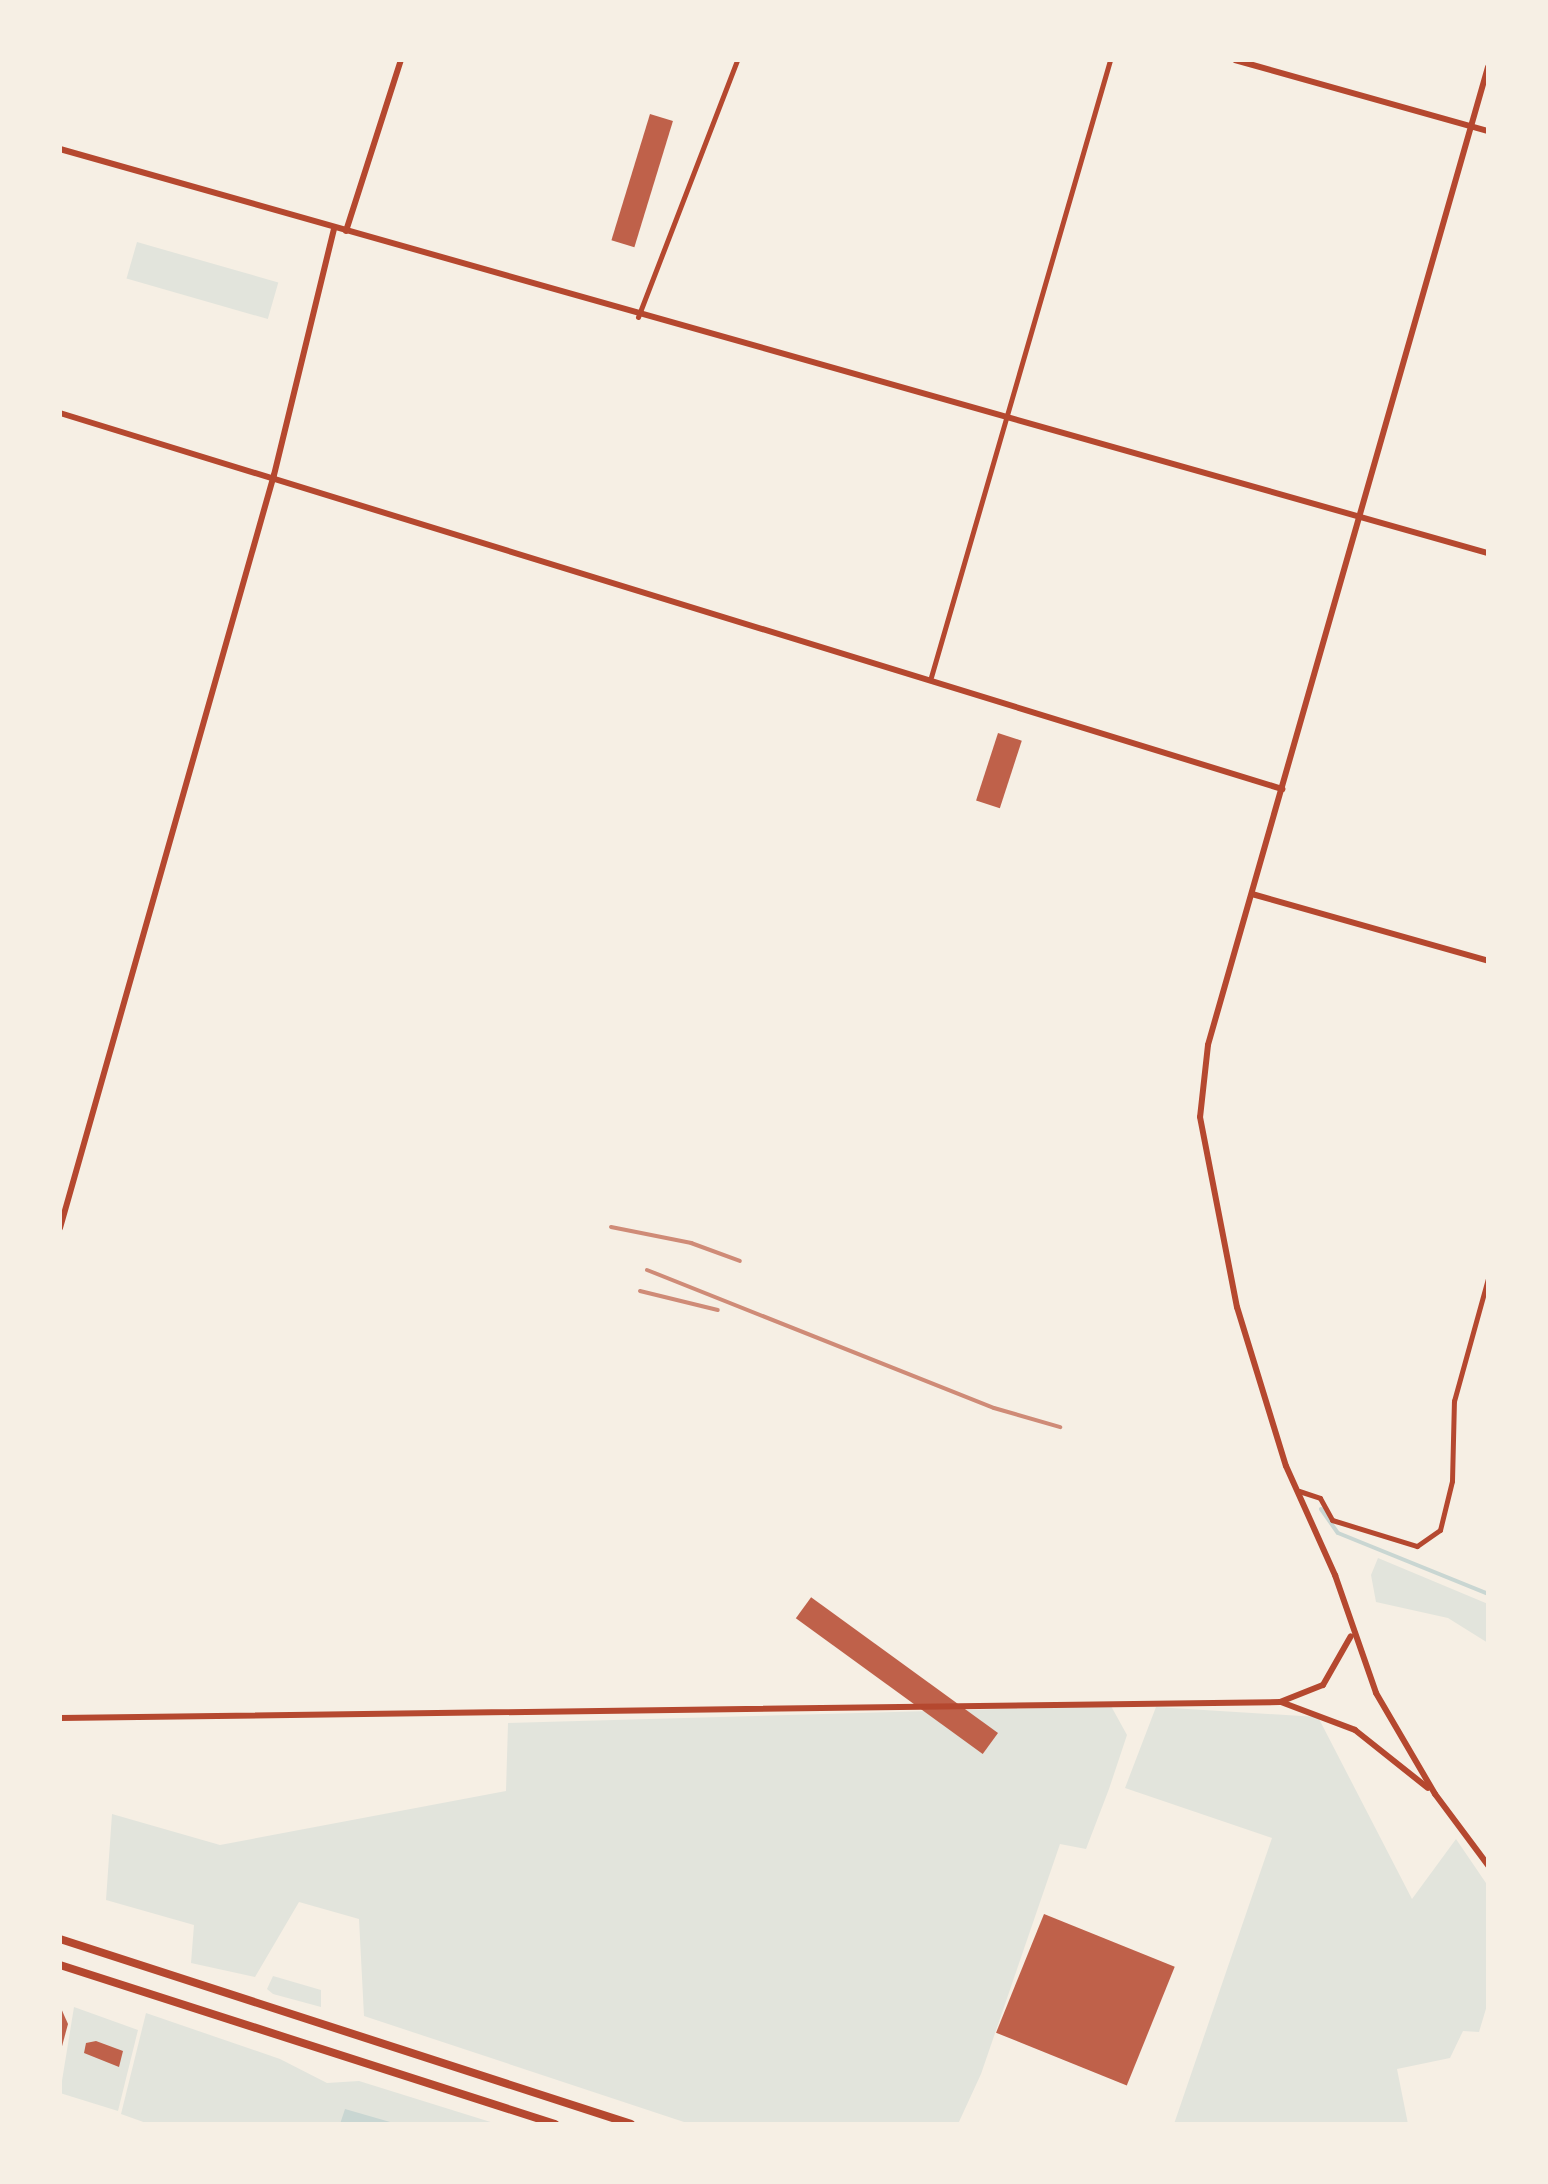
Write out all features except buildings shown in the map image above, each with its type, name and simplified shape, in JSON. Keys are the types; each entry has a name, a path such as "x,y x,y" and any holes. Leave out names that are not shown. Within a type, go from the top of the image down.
{"main road":[{"path":"60,1939 630,2124"},
{"path":"60,1965 554,2124"}],"street":[{"path":"346,232 401,60"},
{"path":"638,317 738,60"},
{"path":"931,677 1110,60"},
{"path":"1236,60 1488,132"},
{"path":"1488,67 1208,1045 1202,1134 1237,1308 1298,1490 1336,1575 1351,1634 1376,1693 1434,1794 1488,1865"},
{"path":"60,149 638,317 1488,554"},
{"path":"60,1228 274,475 334,229"},
{"path":"60,413 931,677 1282,789"},
{"path":"1252,894 1488,961"},
{"path":"1298,1490 1320,1498 1332,1520 1417,1546 1440,1530 1452,1481 1454,1400 1488,1278"},
{"path":"1280,1702 1322,1685 1351,1634"},
{"path":"60,1718 1280,1702 1355,1730 1434,1794"}],"shaded area":[{"path":"137,242 278,283 268,319 127,279"},
{"path":"1378,1558 1488,1604 1488,1643 1448,1618 1376,1602 1371,1575"},
{"path":"1111,1706 1127,1735 1109,1789 1086,1849 1060,1844 981,2074 958,2124 690,2124 364,2016 359,1919 299,1902 255,1977 191,1963 194,1925 106,1900 112,1814 220,1845 506,1791 508,1723"},
{"path":"1156,1707 1318,1717 1412,1899 1456,1839 1488,1886 1488,2002 1479,2032 1463,2031 1450,2058 1397,2069 1408,2124 1174,2124 1272,1838 1125,1788"},
{"path":"273,1976 321,1990 321,2007 273,1994 267,1989"},
{"path":"74,2007 138,2030 118,2111 60,2093"},
{"path":"146,2013 280,2059 327,2083 359,2081 497,2124 149,2124 121,2114"},
{"path":"345,2109 397,2124 340,2124"}],"waterway":[{"path":"1321,1509 1338,1533 1488,1594"}],"railway":[{"path":"611,1227 691,1243 740,1261"},
{"path":"647,1270 994,1408 1060,1427"},
{"path":"640,1291 718,1310"}]}
